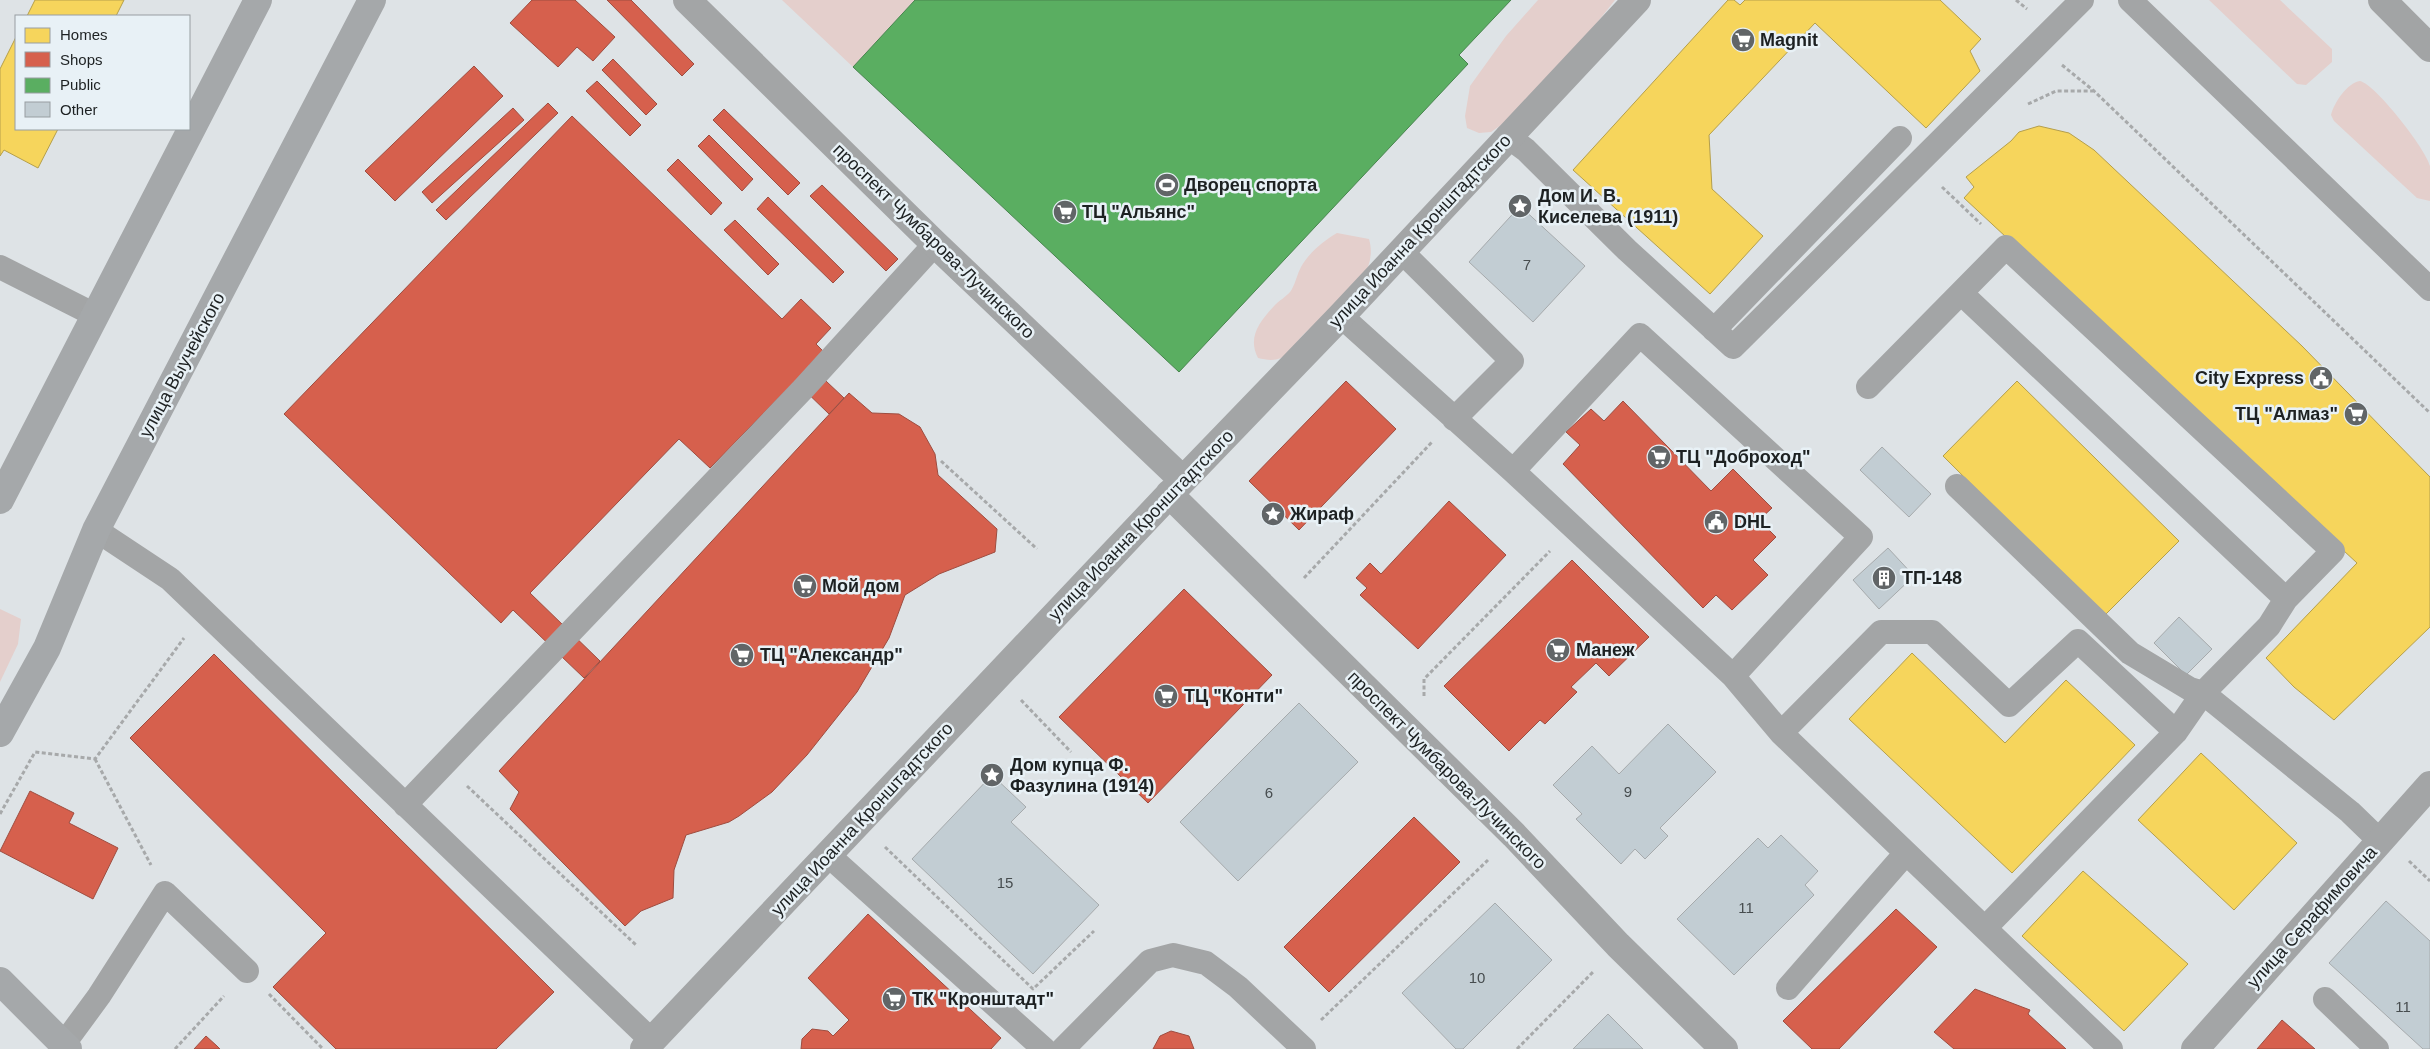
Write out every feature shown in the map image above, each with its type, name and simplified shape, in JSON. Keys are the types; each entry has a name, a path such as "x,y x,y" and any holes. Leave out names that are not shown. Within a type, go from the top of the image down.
{"main road":[{"path":"0,500 258,0"},
{"name":"улица Выучейского","path":"0,734 47,648 96,530 372,0"},
{"path":"2382,0 2430,48"},
{"path":"0,981 66,1047"}],"street":[{"name":"проспект Чумбарова-Лучинского","path":"687,0 935,244 1176,487 1280,603 1514,835 1618,945 1724,1049"},
{"name":"улица Иоанна Кронштадтского","path":"648,1045 1176,487 1402,252 1508,136 1637,0"},
{"name":"улица Серафимовича","path":"2195,1049 2430,785"}],"lane":[{"path":"1508,136 1526,150 1627,250 1733,347 2082,0"},
{"path":"2130,0 2430,289"},
{"path":"1714,330 1900,138"},
{"path":"406,805 803,389 935,244"},
{"path":"1868,387 2006,247 2333,551 2286,599 2269,626 2203,693 2176,732 1986,928"},
{"path":"1402,252 1512,361 1454,419"},
{"path":"0,267 95,315"},
{"path":"1961,293 2286,599"},
{"path":"1341,316 1514,471 1733,676 1781,733 2111,1049"},
{"path":"1514,471 1640,335 1861,537 1733,676"},
{"path":"1957,486 2130,653 2190,689 2203,693 2350,812 2380,841"},
{"path":"96,530 170,579 406,805 648,1045"},
{"path":"1781,733 1881,632 1932,632 2010,705 2078,642 2158,718 2176,732"},
{"path":"1788,988 1906,852"},
{"path":"828,855 1044,1049"},
{"path":"66,1047 165,892 247,971"},
{"path":"1063,1049 1150,961 1173,955 1206,963 1238,987 1300,1046"},
{"path":"2326,999 2377,1049"}],"path":[{"path":"2016,0 2036,18 2038,45 2094,91 2430,413"},
{"path":"2025,105 2056,91 2094,91"},
{"path":"1934,180 2006,247"},
{"path":"1280,603 1454,419"},
{"path":"941,461 1037,549"},
{"path":"1426,749 1424,679 1573,528"},
{"path":"95,759 204,611"},
{"path":"1020,700 1071,752"},
{"path":"0,814 35,752 95,759"},
{"path":"95,759 165,892"},
{"path":"444,764 636,945"},
{"path":"1300,1046 1514,835"},
{"path":"880,843 1033,989 1094,931"},
{"path":"2408,860 2430,881"},
{"path":"1517,1049 1618,945"},
{"path":"175,1049 247,971 323,1049"}],"shaded area":[{"path":"782,0 915,0 853,67"},
{"path":"1538,0 1615,0 1581,43 1520,112 1491,132 1479,133 1467,128 1465,116 1470,86 1506,36"},
{"path":"2209,0 2280,0 2332,49 2332,62 2306,85 2297,84"},
{"path":"2360,81 2367,85 2388,105 2420,146 2430,166 2430,201 2417,198 2334,121 2331,115 2338,99 2350,85"},
{"path":"1337,233 1369,239 1371,254 1368,268 1361,280 1340,304 1302,336 1285,356 1273,360 1258,358 1254,343 1260,323 1275,305 1291,291 1304,262 1312,252"},
{"path":"0,609 21,619 18,644 0,682"}],"building: Homes":[{"path":"35,0 124,0 116,15 28,15"},
{"path":"1728,0 1734,0 1740,5 1745,0 1940,0 1981,39 1970,51 1980,71 1926,128 1815,23 1709,135 1712,189 1763,236 1710,294 1573,170"},
{"path":"15,39 15,130 57,130 38,168 4,150 0,156 0,69"},
{"path":"2039,126 2069,133 2094,150 2302,346 2430,477 2430,627 2334,720 2294,687 2266,658 2357,563 1964,198 1974,187 1966,177 2011,141 2019,132"},
{"path":"2017,381 2179,541 2104,616 1943,456"},
{"path":"1912,653 2005,743 2066,680 2135,745 2012,873 1849,719"},
{"path":"2201,753 2297,843 2234,910 2138,820"},
{"path":"2083,871 2188,964 2124,1031 2022,936"}],"building: Shops":[{"path":"532,0 575,0 615,37 593,61 577,47 558,67 510,23"},
{"path":"607,0 631,0 694,64 682,76"},
{"path":"613,59 657,104 646,115 602,70"},
{"path":"474,66 503,96 395,201 365,171"},
{"path":"597,81 641,125 630,136 586,91"},
{"path":"548,103 558,113 446,220 436,210"},
{"path":"513,108 524,120 432,203 422,192"},
{"path":"724,109 800,183 788,195 713,120"},
{"path":"572,116 782,319 801,299 831,328 816,344 823,351 809,365 844,398 829,414 795,381 710,468 679,439 530,593 600,661 584,678 513,610 501,623 284,414"},
{"path":"709,135 753,179 742,191 698,146"},
{"path":"678,159 722,203 711,215 667,170"},
{"path":"822,185 898,259 886,271 810,196"},
{"path":"768,197 844,272 833,283 757,209"},
{"path":"735,220 779,264 768,275 724,230"},
{"path":"1346,381 1396,429 1299,530 1249,481"},
{"name":"ТЦ \"Александр\"","path":"849,393 872,413 899,414 920,427 935,454 938,475 997,529 995,552 939,574 905,595 889,638 857,692 807,755 772,792 739,816 729,822 686,835 674,870 673,898 641,911 625,926 510,809 519,792 499,771"},
{"path":"1623,401 1711,491 1733,469 1772,508 1759,520 1776,537 1753,560 1768,575 1732,610 1716,595 1703,608 1563,464 1580,445 1566,432 1591,409 1604,421"},
{"path":"1449,501 1506,555 1418,649 1360,595 1367,588 1356,578 1370,563 1381,574"},
{"name":"Манеж","path":"1572,560 1649,637 1609,676 1596,663 1571,687 1577,692 1545,724 1540,720 1509,751 1444,686"},
{"name":"ТЦ \"Конти\"","path":"1184,589 1272,675 1148,803 1059,717"},
{"path":"214,654 554,992 496,1049 336,1049 273,987 326,933 130,738"},
{"path":"30,791 74,813 69,823 118,848 93,899 0,851"},
{"path":"1414,817 1460,862 1329,992 1284,947"},
{"path":"1896,909 1937,947 1839,1049 1812,1049 1783,1021"},
{"name":"ТК \"Кронштадт\"","path":"868,914 1001,1038 991,1049 801,1049 802,1039 812,1029 828,1031 833,1036 849,1020 808,978"},
{"path":"1975,989 2030,1010 2028,1014 2066,1049 1954,1049 1934,1032"},
{"path":"2282,1020 2315,1049 2257,1049"},
{"path":"1171,1031 1189,1036 1194,1049 1153,1049 1160,1036"},
{"path":"206,1036 217,1046 220,1049 194,1049"}],"building: Public":[{"name":"Дворец спорта","path":"915,0 1511,0 1459,55 1468,64 1179,372 853,67"}],"building: Other":[{"path":"1520,206 1585,266 1533,322 1469,262"},
{"path":"1882,447 1931,494 1909,517 1860,470"},
{"name":"ТП-148","path":"1888,548 1914,576 1879,609 1853,580"},
{"path":"2179,617 2212,649 2186,675 2154,643"},
{"path":"1299,703 1358,762 1238,881 1180,822"},
{"path":"1668,724 1716,772 1660,828 1668,836 1645,859 1635,849 1621,864 1576,819 1582,814 1553,785 1592,746 1619,774"},
{"path":"992,775 1026,807 1011,822 1099,905 1033,974 912,859"},
{"path":"1781,835 1818,871 1805,885 1814,895 1734,975 1677,919 1758,838 1768,848"},
{"path":"2386,901 2430,941 2430,1049 2423,1049 2329,963"},
{"path":"1495,903 1552,960 1463,1049 1456,1049 1402,993"},
{"path":"1608,1014 1643,1049 1573,1049"}],"place":[{"name":"Magnit","path":"1743,40"},
{"name":"Дворец спорта","path":"1167,185"},
{"name":"Дом И. В. Киселева (1911)","path":"1520,206"},
{"name":"ТЦ \"Альянс\"","path":"1065,212"},
{"name":"City Express","path":"2321,378"},
{"name":"ТЦ \"Алмаз\"","path":"2356,414"},
{"name":"ТЦ \"Доброход\"","path":"1659,457"},
{"name":"Жираф","path":"1273,514"},
{"name":"DHL","path":"1716,522"},
{"name":"ТП-148","path":"1884,578"},
{"name":"Мой дом","path":"805,586"},
{"name":"Манеж","path":"1558,650"},
{"name":"ТЦ \"Александр\"","path":"742,655"},
{"name":"ТЦ \"Конти\"","path":"1166,696"},
{"name":"Дом купца Ф. Фазулина (1914)","path":"992,775"},
{"name":"ТК \"Кронштадт\"","path":"894,999"}]}
